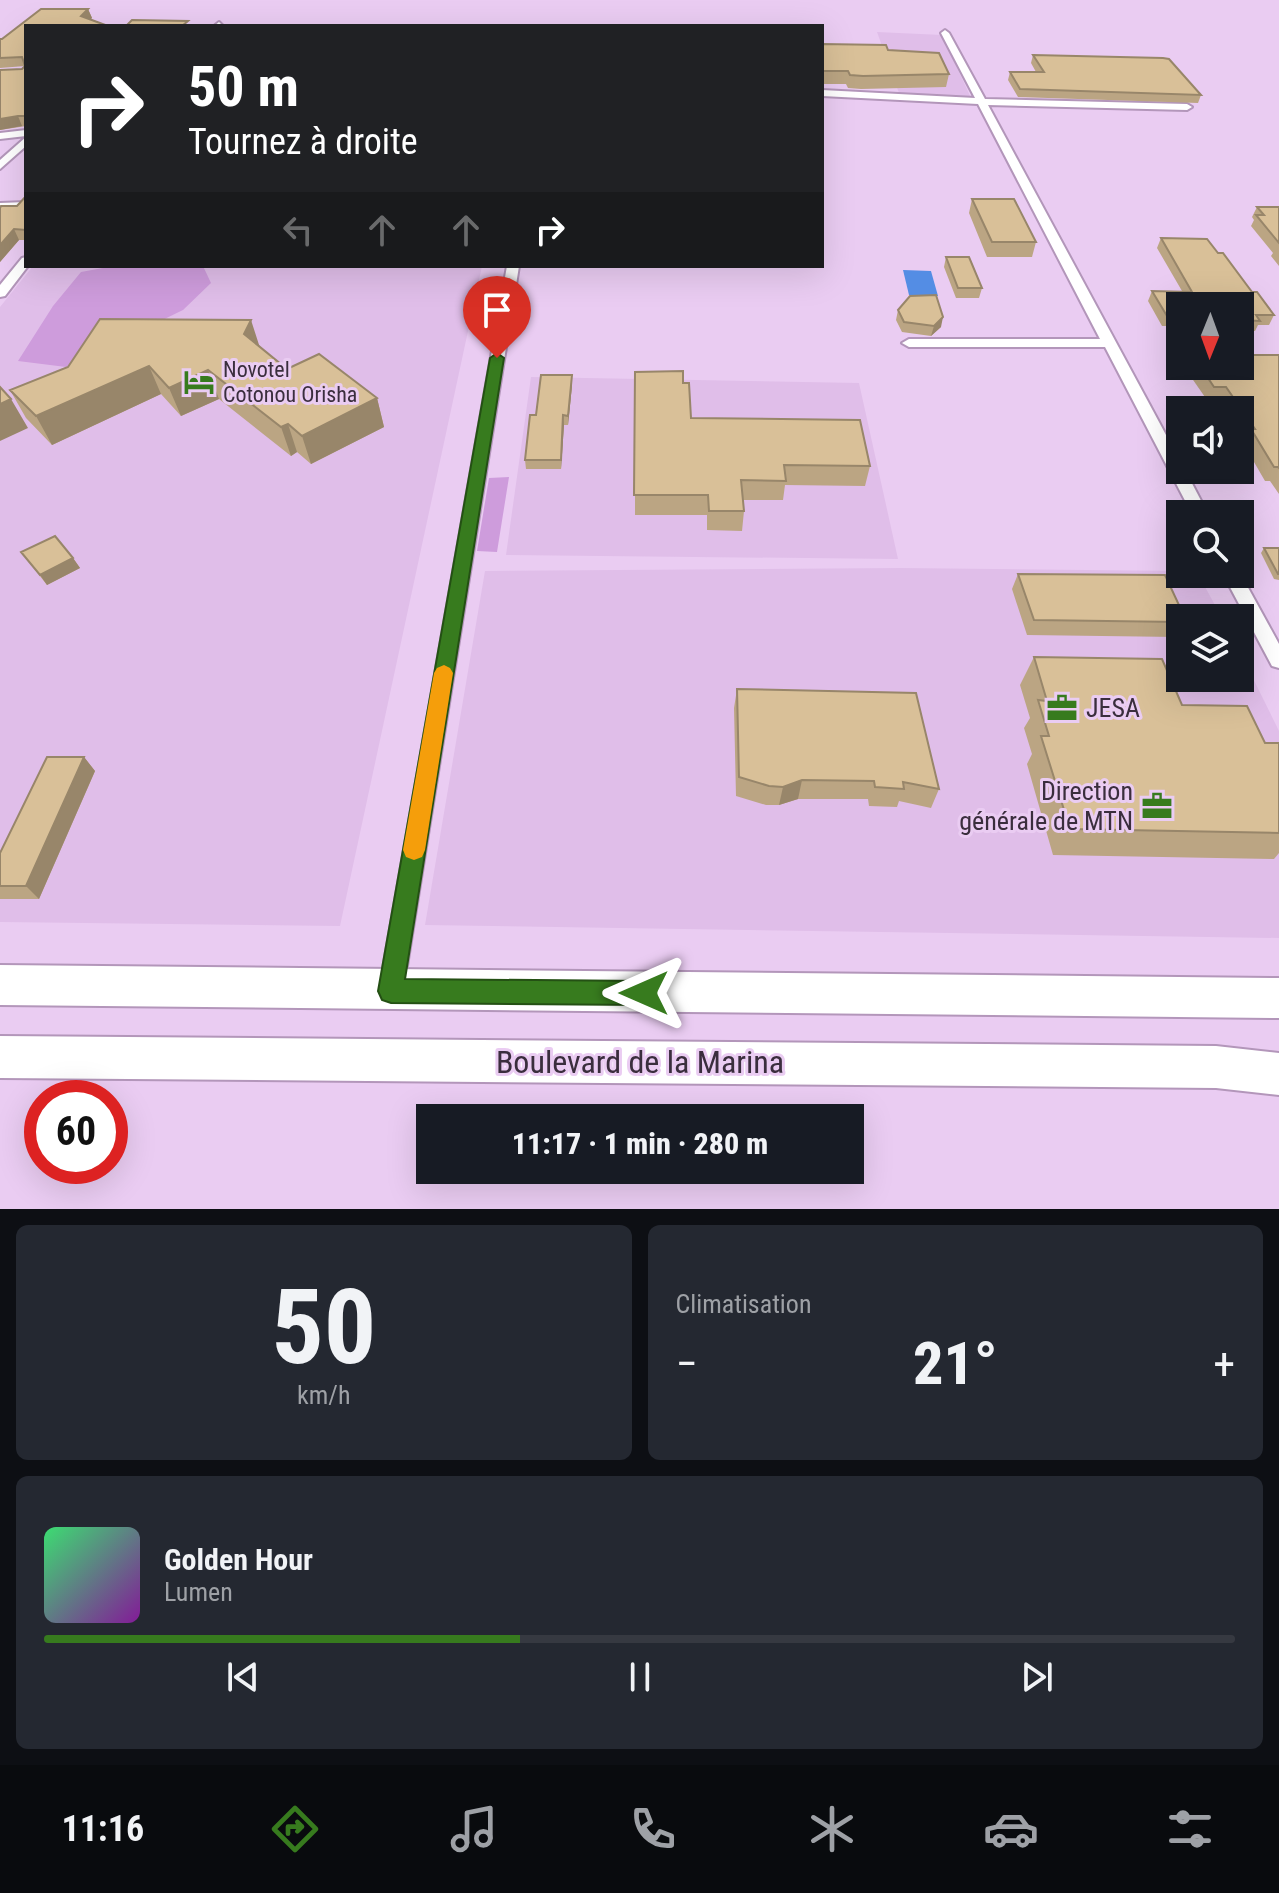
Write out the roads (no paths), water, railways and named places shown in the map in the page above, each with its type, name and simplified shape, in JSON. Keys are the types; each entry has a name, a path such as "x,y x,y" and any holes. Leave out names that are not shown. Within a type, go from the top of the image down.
{"main road":[{"path":"0,985 1279,998"},
{"name":"Boulevard de la Marina","path":"0,1057 1216,1067 1279,1074"}],"street":[{"path":"945,33 1193,500"},
{"path":"824,93 1041,105 1187,107"},
{"path":"0,136 24,133"},
{"path":"0,166 24,142"},
{"path":"0,194 24,194"},
{"path":"0,206 24,205"},
{"path":"0,293 24,263"},
{"path":"391,991 513,268"},
{"path":"909,343 1109,343"},
{"path":"1240,588 1279,661"}],"water":[{"path":"903,270 931,271 938,296 909,295"}],"place":[{"name":"Novotel Cotonou Orisha","path":"199,382"},
{"name":"JESA","path":"1062,708"},
{"name":"Direction générale de MTN","path":"1157,806"}]}
